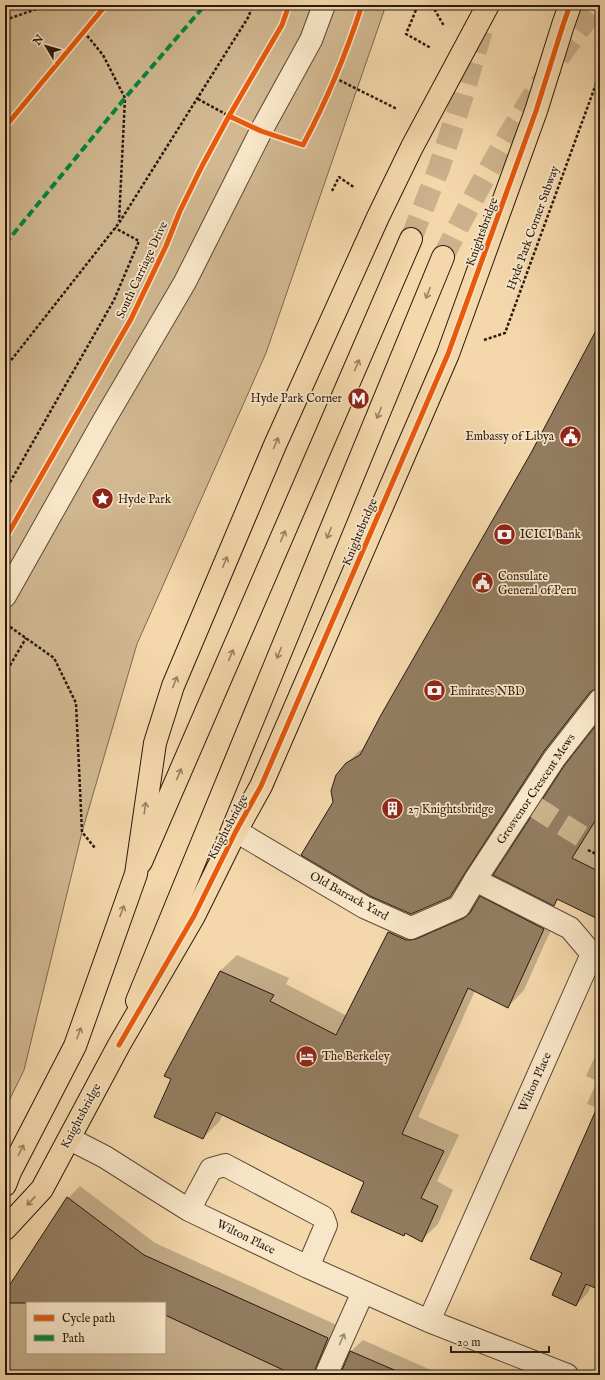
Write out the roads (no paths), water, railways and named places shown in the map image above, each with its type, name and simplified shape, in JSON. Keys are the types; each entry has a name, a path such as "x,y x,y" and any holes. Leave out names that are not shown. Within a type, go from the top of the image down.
{"main road":[{"path":"136,874 155,743 173,686 275,445 378,217 412,147 488,5"},
{"name":"Knightsbridge","path":"5,1229 42,1189 119,1045 194,916 236,831 261,786 448,354 536,111 570,5"},
{"path":"5,1185 10,1172 75,1046 136,874 411,239"},
{"path":"119,1045 443,257"}],"street":[{"path":"5,596 103,422 185,282 261,131 310,40 324,5"},
{"name":"Grosvenor Crescent Mews","path":"475,880 531,805 554,759 600,700"},
{"name":"Old Barrack Yard","path":"236,831 364,907 411,928 459,907 475,880"},
{"name":"Wilton Place","path":"429,1321 592,954 570,928 475,880"},
{"name":"Wilton Place","path":"70,1138 105,1157 189,1210 308,1267 429,1321 567,1375"},
{"path":"189,1210 211,1169 225,1165 323,1217 326,1225 308,1267"},
{"path":"326,1375 363,1292"}],"tunnel":[{"path":"443,257 477,191 533,95 575,34 598,5"},
{"path":"411,239 439,168 462,98 484,23"},
{"path":"535,807 584,838"}],"place":[{"name":"Hyde Park Corner","path":"358,398"},
{"name":"Embassy of Libya","path":"570,436"},
{"name":"Hyde Park","path":"103,499"},
{"name":"ICICI Bank","path":"505,534"},
{"name":"Consulate General of Peru","path":"482,583"},
{"name":"Emirates NBD","path":"435,691"},
{"name":"27 Knightsbridge","path":"392,809"},
{"name":"The Berkeley","path":"306,1056"}]}
